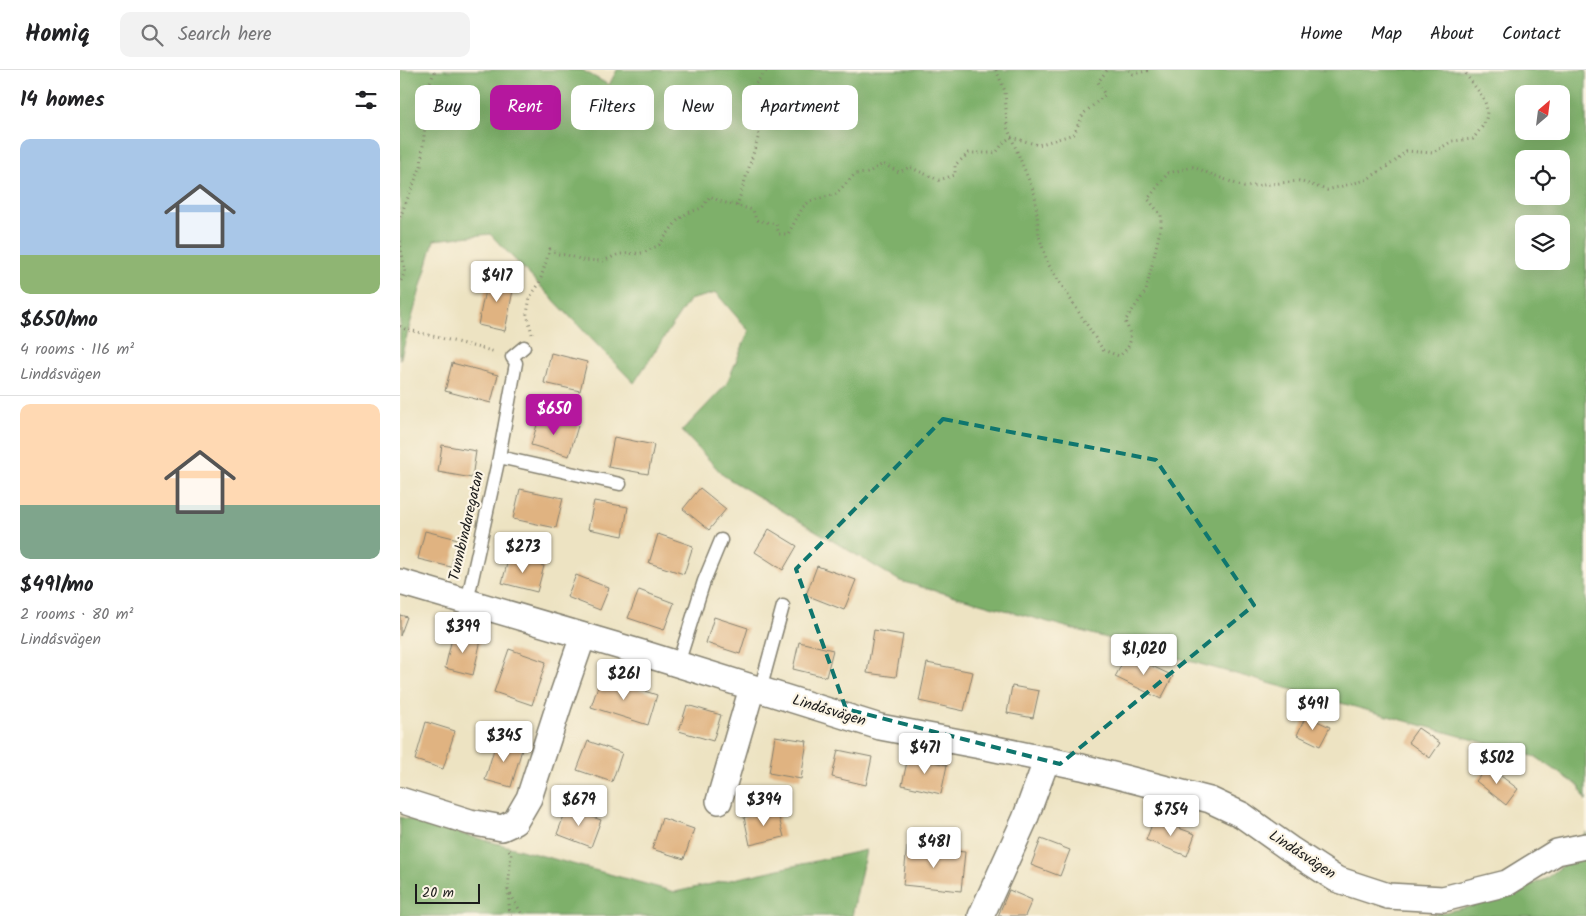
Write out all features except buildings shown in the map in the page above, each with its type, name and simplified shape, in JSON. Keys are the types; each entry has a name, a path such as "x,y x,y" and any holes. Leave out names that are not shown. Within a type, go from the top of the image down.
{"street":[{"name":"Lindåsvägen","path":"400,582 678,664 880,727 1047,760 1210,800 1242,816 1336,879 1388,896 1443,899 1498,886 1507,883 1557,852 1586,846"},
{"path":"400,800 470,822 502,828 515,822 529,798 584,636"},
{"path":"719,801 756,689"},
{"path":"981,916 1025,820 1047,760"}],"lane":[{"path":"512,356 524,346"},
{"name":"Tunnbindaregatan","path":"467,602 499,457 516,363 512,356"},
{"name":"Tunnbindaregatan","path":"499,457 620,484"},
{"path":"678,664 704,581 721,540"},
{"path":"756,689 783,606"}],"path":[{"path":"400,217 421,166 430,85 435,70"},
{"path":"738,206 759,136 748,93 767,70"},
{"path":"996,70 1005,91 1007,127 1035,195 1039,236 1048,264 1103,350 1119,356 1127,350 1131,335 1125,320 1146,291 1161,226 1161,215 1148,198 1168,173 1193,168 1244,187 1299,181 1327,190 1366,180 1394,162 1406,151 1433,153 1452,141 1473,139 1486,119 1485,100 1467,77 1464,70"},
{"path":"1011,137 1038,145 1074,134 1083,114 1104,95 1098,82 1107,70"},
{"path":"1129,70 1133,74 1151,70"},
{"path":"524,346 533,334 527,314 530,297 538,284 550,249 558,254 583,260 603,260 619,254 643,253 659,245 677,221 687,213 702,208 710,196 719,201 753,210 756,220 776,224 779,234 788,234 803,207 810,200 836,194 855,174 867,173 883,164 899,172 909,167 939,180 955,175 954,165 969,153 996,153 1004,142 1011,137"},
{"path":"400,242 405,272 400,283"},
{"path":"400,326 405,329 512,356"},
{"path":"502,828 502,836 511,852 508,890 510,916"},
{"path":"508,890 523,916"}],"highlighted area":[{"path":"943,419 1156,460 1254,605 1060,764 846,709 796,569"}],"green space":[{"path":"400,70 582,70 609,85 617,70 1586,70 1586,801 1579,786 1536,757 900,581 724,476 682,431 726,385 749,331 716,293 689,300 634,383 490,234 434,240 400,360"},
{"path":"400,817 675,892 866,850 852,916 400,916"},
{"path":"1586,832 1586,916 1427,916 1491,902 1545,879 1561,867"}]}
